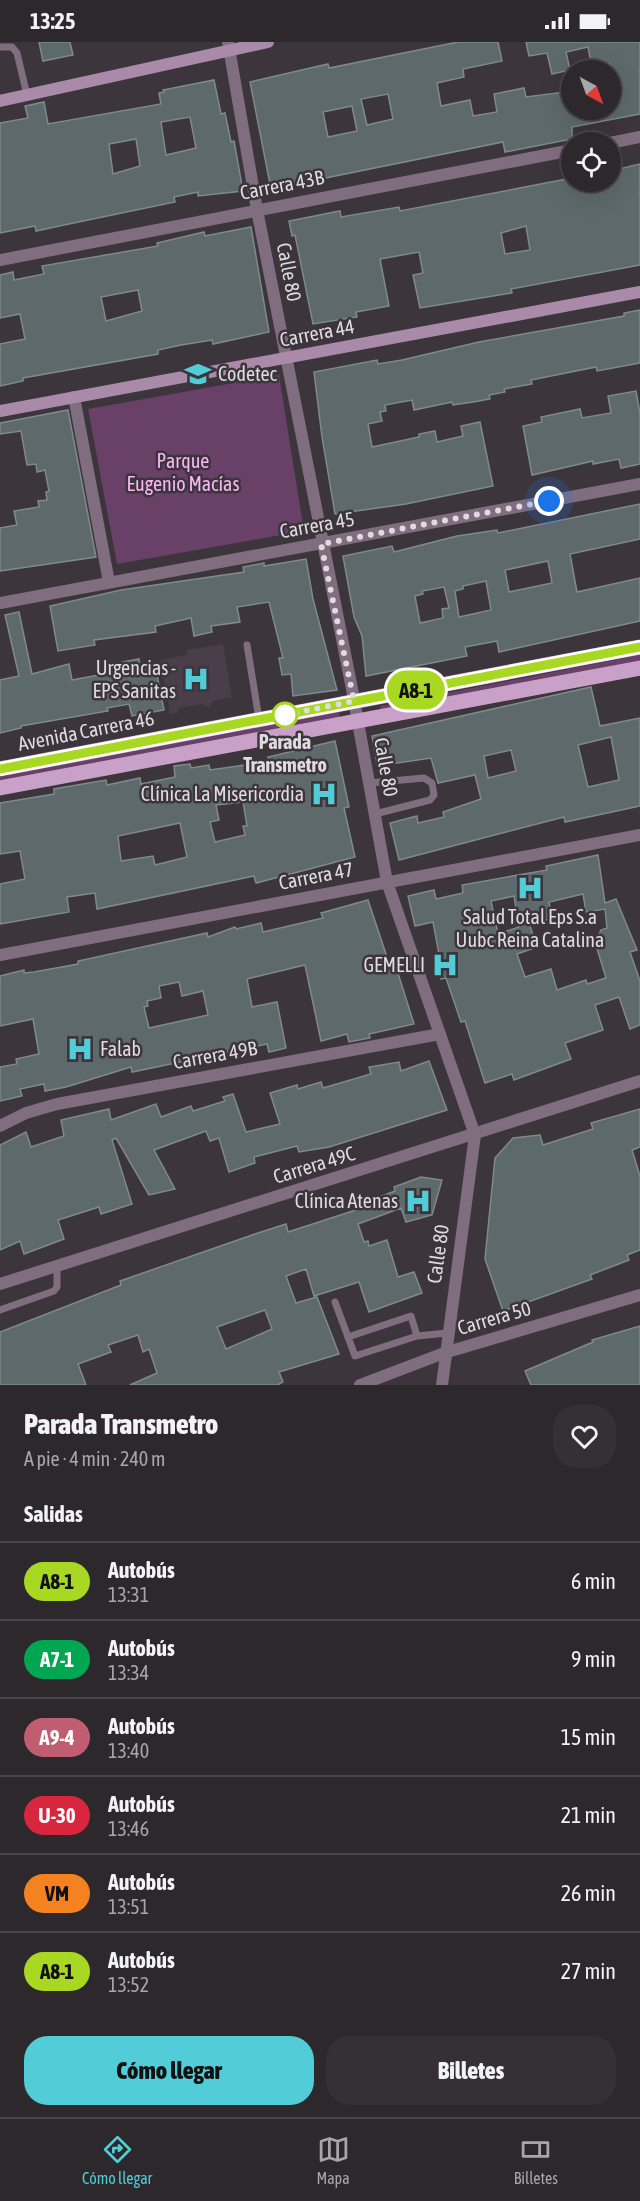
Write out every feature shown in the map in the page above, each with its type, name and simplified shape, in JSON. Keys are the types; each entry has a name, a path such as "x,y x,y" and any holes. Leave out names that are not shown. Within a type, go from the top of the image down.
{"main road":[{"name":"Avenida Carrera 46","path":"0,769 640,647"},
{"name":"Avenida Carrera 46","path":"0,788 640,668"}],"street":[{"path":"0,101 228,46 268,42"},
{"name":"Calle 80","path":"228,46 257,210 321,544 358,720 387,882 475,1135 444,1353 442,1385"},
{"path":"621,141 640,137"},
{"name":"Carrera 43B","path":"0,260 561,152"},
{"name":"Carrera 44","path":"0,411 640,292"},
{"path":"74,397 109,582"},
{"name":"Carrera 45","path":"0,603 640,484"},
{"name":"Carrera 47","path":"0,955 640,835"},
{"name":"Carrera 49B","path":"0,1126 26,1113 57,1104 440,1034"},
{"name":"Carrera 49C","path":"0,1284 640,1081"},
{"name":"Carrera 50","path":"360,1385 444,1353 640,1295"}],"lane":[{"path":"0,47 12,47 17,53 27,95"},
{"path":"247,645 259,720"},
{"path":"369,783 424,778 432,783 434,795 430,800 375,814"},
{"path":"0,1310 54,1292 57,1287 57,1266"},
{"path":"335,1302 355,1356 417,1336 447,1333"},
{"path":"348,1337 411,1316 417,1336"}],"shaded area":[{"name":"Urgencias - EPS Sanitas","path":"223,644 232,697 212,701 210,708 202,704 178,708 178,713 170,714 160,660 187,655 187,650"}],"green space":[{"name":"Parque Eugenio Macías","path":"279,375 304,531 117,564 88,409"},
{"path":"640,655 640,661 381,712 380,706"},
{"path":"339,712 340,718 0,781 0,775"}],"building":[{"path":"39,42 70,42 73,55 43,61"},
{"path":"458,42 498,42 502,61 463,69 464,77 437,83 441,106 470,100 473,116 497,112 494,94 524,88 526,97 561,92 561,120 609,120 572,127 572,132 561,132 561,141 505,152 503,142 271,189 250,82 328,64 329,68","holes":["388,94 393,119 367,125 361,99","352,106 357,131 328,137 323,112"]},
{"path":"526,42 640,42 640,114 621,118 621,60 590,60 588,47 566,52 568,60 561,60 561,72 552,74 547,53 529,56"},
{"path":"214,80 221,114 225,113 231,142 234,141 243,191 198,196 198,192 174,197 175,202 36,231 35,226 0,233 0,123 28,118 25,106 44,102 48,124 161,104 159,93 164,92 163,90","holes":["190,117 196,148 166,155 161,122","136,139 140,166 113,174 109,144"]},
{"path":"640,164 640,265 511,289 512,293 420,308 413,275 423,273 419,252 380,259 389,306 356,312 357,317 313,324 295,235 292,236 289,221 340,211 341,217 399,207 400,211 561,180 561,192 621,192 621,168","holes":["526,226 530,250 505,254 501,233"]},
{"path":"251,227 269,332 213,344 212,340 181,345 158,350 158,354 23,378 23,381 0,386 0,344 25,339 20,314 0,318 0,275 13,272 14,280 44,274 42,266 158,246 157,243 204,232 205,236","holes":["138,290 142,311 106,321 101,297"]},
{"path":"640,310 640,363 597,371 596,367 531,380 532,384 504,389 505,392 489,395 490,399 473,402 453,405 452,402 414,410 412,400 385,405 386,411 380,412 382,421 368,424 372,447 419,437 419,434 435,431 437,442 463,436 461,426 480,422 493,486 406,504 335,514 314,372 377,360 378,364 402,360 479,342 624,316 624,313"},
{"path":"636,391 640,413 640,464 621,468 619,459 593,464 593,461 532,475 523,426 542,422 541,417 580,409 582,418 611,413 608,396"},
{"path":"68,410 96,557 0,571 0,528 17,525 14,511 39,507 38,501 47,500 46,492 49,491 45,470 37,472 36,464 27,465 21,431 0,434 0,423"},
{"path":"640,504 640,539 570,554 577,592 640,578 640,621 499,652 497,641 465,647 467,656 366,676 362,636 354,617 343,556 392,546 394,552 457,536 497,530 498,533","holes":["548,561 552,583 509,592 505,570","486,581 491,610 459,617 455,591 463,589 463,586","444,587 449,608 442,609 443,618 420,623 415,596 423,594 422,591"]},
{"path":"306,559 313,599 337,690 293,696 291,674 282,675 279,658 283,658 269,602 237,607 240,622 211,626 212,632 194,636 191,618 155,626 156,632 94,640 95,645 58,651 50,606 121,590 244,572 243,567 264,563 264,566"},
{"path":"19,612 32,674 69,664 72,680 104,674 104,671 123,668 122,662 139,659 140,668 155,665 164,710 132,716 129,704 107,708 108,711 21,726 21,728 0,733 0,680 19,676 5,615"},
{"path":"591,687 600,726 640,718 640,806 565,822 564,817 399,860 390,823 417,816 418,823 444,817 443,812 481,799 475,775 438,783 431,758 377,766 372,736","holes":["611,737 619,780 588,787 578,745","511,750 516,771 488,778 484,756"]},
{"path":"335,741 349,807 344,808 355,857 256,883 254,876 97,909 95,893 67,897 69,912 0,924 0,884 25,879 20,851 0,854 0,803 54,794 54,789 106,780 107,785 140,778 141,784 175,777 174,766 190,764 191,768 209,765 210,770 268,761 268,757","holes":["243,802 247,826 243,826 245,835 215,842 210,822 219,820 216,805","180,823 187,857 155,865 153,856 121,861 118,836"]},
{"path":"598,855 605,903 616,899 637,950 630,952 640,981 640,1025 630,1029 619,997 595,1005 603,1030 565,1043 571,1059 514,1080 512,1074 485,1083 465,1021 461,1022 446,978 441,979 433,956 439,954 433,922 415,926 408,896 434,890 436,899 463,893 462,885 547,870 546,866","holes":["583,894 586,912 605,909 607,928 601,930 595,942 606,978 587,984 586,980 557,990 551,969 525,977 517,954 537,947 529,923 552,919 549,902","514,896 519,927 498,934 491,901"]},
{"path":"368,900 392,972 397,970 414,1024 369,1034 370,1038 349,1042 347,1034 321,1041 305,965 247,979 252,1007 277,1002 286,1048 269,1052 267,1044 132,1072 131,1067 66,1087 45,1091 44,1084 20,1089 22,1096 0,1101 0,1067 17,1064 16,1059 39,1054 33,1019 0,1026 0,976 24,970 24,973 34,972 78,964 78,961 207,933 208,937 235,927 236,929 261,923 263,932 323,918 321,913","holes":["179,982 182,996 203,991 208,1015 149,1028 144,1007 148,1006 147,1001 161,998 159,986"]},
{"path":"429,1061 447,1110 329,1147 299,1152 297,1146 254,1157 255,1163 229,1172 219,1138 210,1141 206,1131 154,1150 175,1189 149,1195 116,1138 112,1140 132,1204 101,1214 99,1207 58,1220 64,1239 24,1254 20,1241 0,1250 0,1145 26,1132 31,1147 64,1136 61,1120 109,1109 111,1120 156,1104 161,1117 191,1106 193,1111 225,1101 223,1097 233,1094 246,1132 280,1124 270,1093 297,1085 298,1089 321,1082 323,1088 371,1074 369,1067 399,1062 401,1071"},
{"path":"640,1109 640,1147 632,1150 640,1176 640,1250 627,1255 629,1260 590,1275 592,1279 503,1311 485,1259 495,1158 513,1138 540,1135 543,1145 593,1129 591,1123"},
{"path":"421,1177 442,1180 432,1215 406,1222 401,1208 358,1224 364,1242 368,1241 369,1246 387,1240 398,1277 414,1272 422,1293 369,1312 359,1282 314,1296 306,1269 286,1276 296,1303 317,1297 339,1354 279,1372 283,1382 277,1385 130,1385 157,1373 149,1349 143,1352 138,1335 108,1345 111,1352 78,1364 86,1385 0,1385 0,1332 121,1285 120,1281 255,1234 286,1224 288,1232 362,1208 361,1204 395,1191 394,1187","holes":["265,1310 272,1329 226,1349 217,1327"]},
{"path":"640,1326 640,1385 531,1385 525,1371 593,1342 592,1340"}],"bus line":[{"name":"A8-1","path":"0,769 640,647"}],"place":[{"name":"Codetec","path":"198,374"},
{"name":"Urgencias - EPS Sanitas","path":"196,679"},
{"name":"Parada Transmetro","path":"285,715"},
{"name":"Clínica La Misericordia","path":"324,794"},
{"name":"Salud Total Eps S.a Uubc Reina Catalina","path":"530,888"},
{"name":"GEMELLI","path":"445,965"},
{"name":"Falab","path":"80,1049"},
{"name":"Clínica Atenas","path":"418,1201"}],"route":[{"path":"285,715 280,716 354,701 321,544 549,501"}]}
